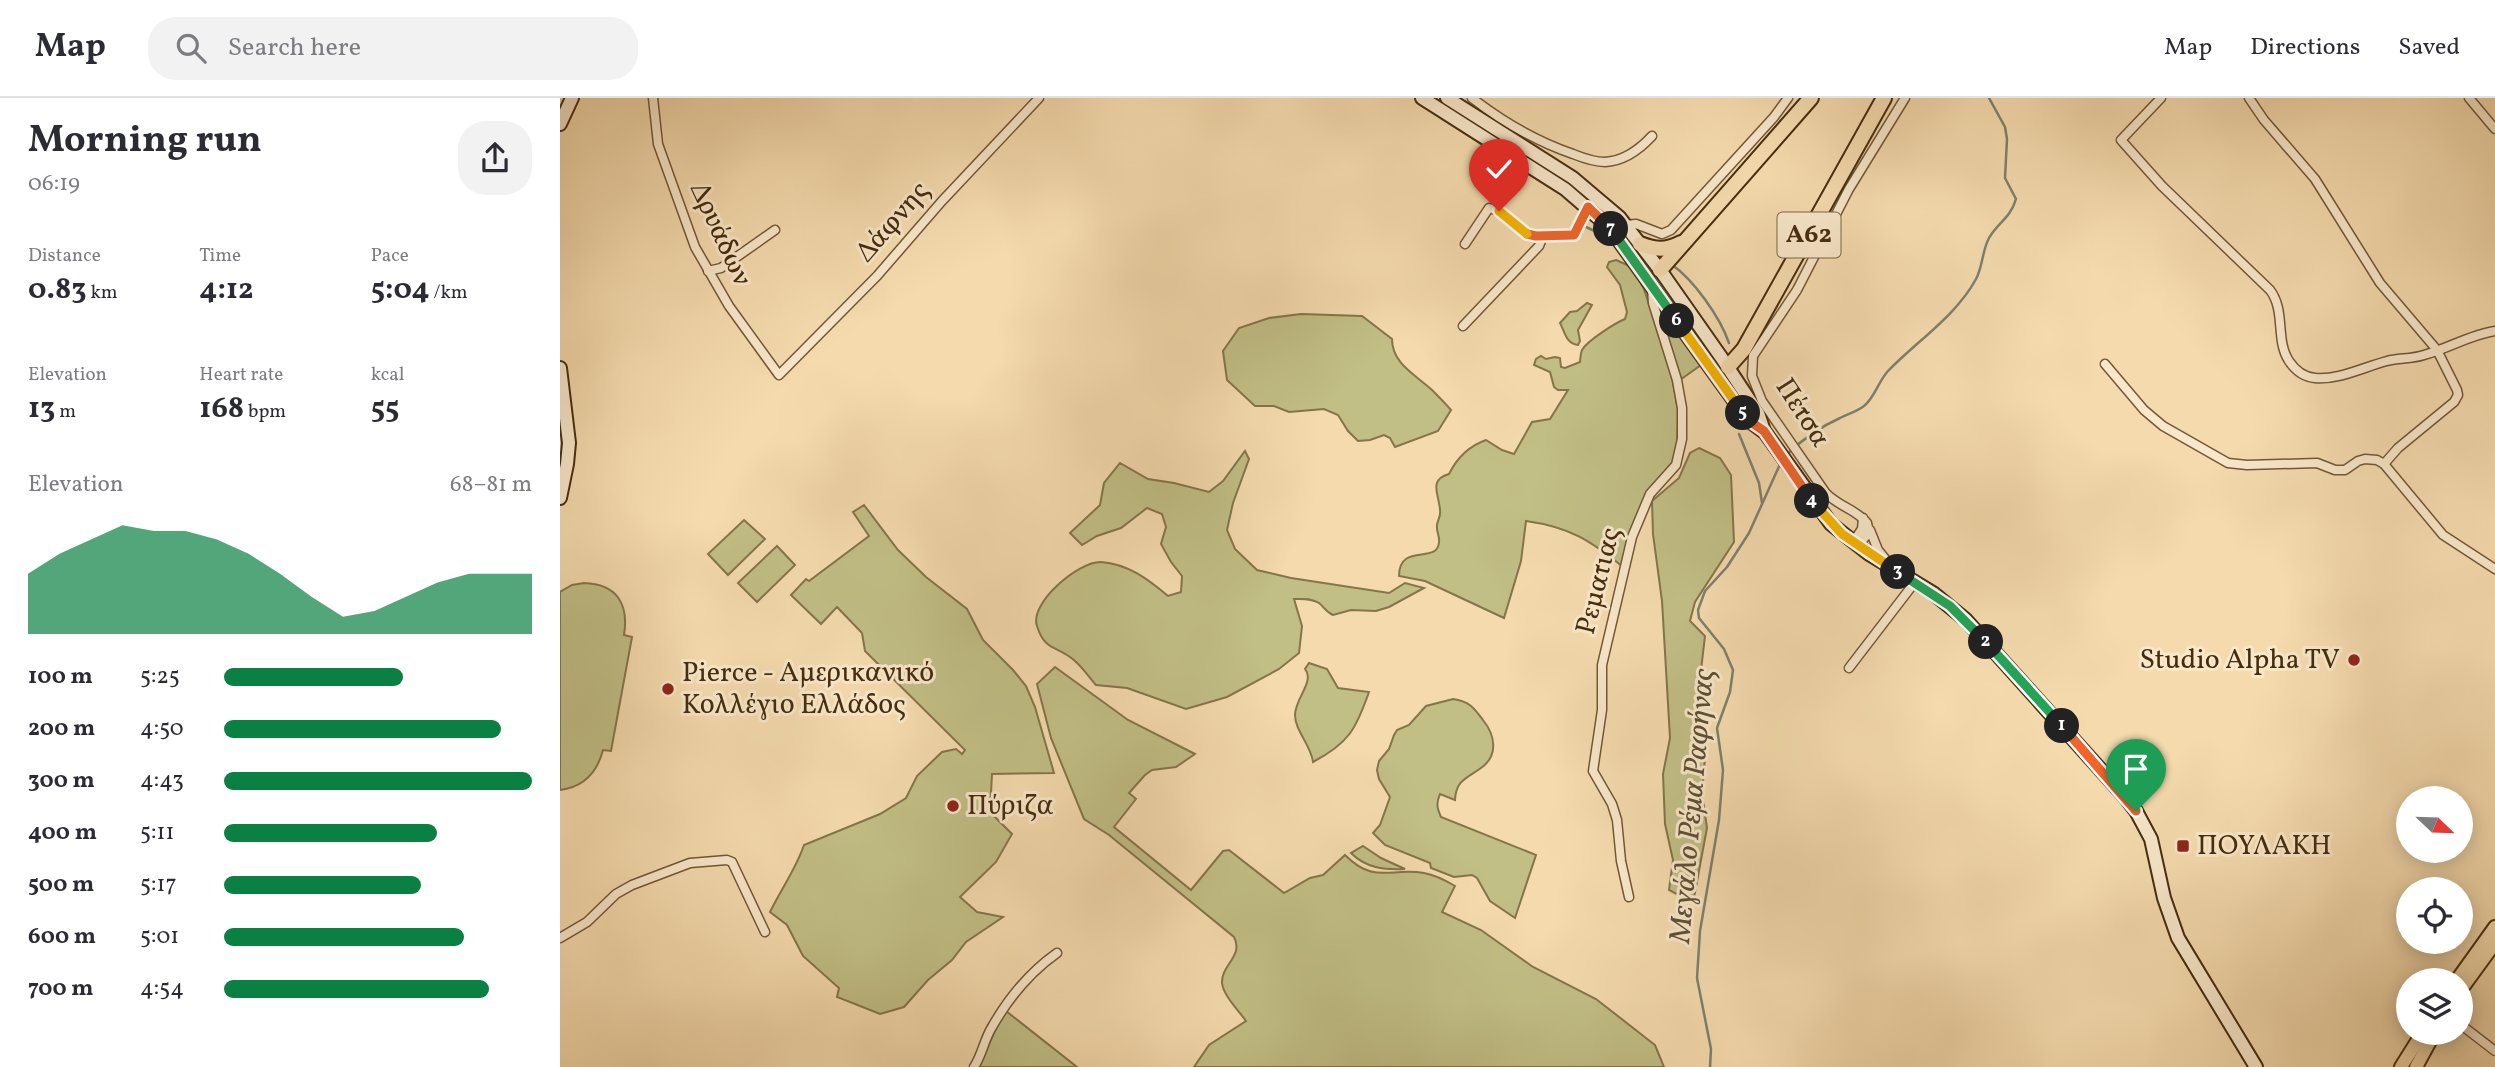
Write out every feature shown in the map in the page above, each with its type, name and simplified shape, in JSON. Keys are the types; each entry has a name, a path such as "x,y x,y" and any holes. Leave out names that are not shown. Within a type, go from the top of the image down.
{"highway":[{"path":"1660,270 1811,98"},
{"name":"Α62","path":"1722,372 1744,349 1884,98"},
{"path":"1640,244 1665,250 1682,243"}],"main road":[{"path":"560,124 572,98"},
{"name":"Πέτσα","path":"1422,98 1557,184 1588,207 1619,237 1653,286 1758,413 1764,431 1831,524 1853,542 1942,600 1966,620 2136,811 2151,839 2164,898 2178,938 2256,1067"},
{"name":"Πέτσα","path":"1447,98 1573,178 1604,203 1640,244 1693,317 1722,372"},
{"path":"1653,286 1660,270"},
{"path":"560,368 569,443 560,498"},
{"path":"2465,968 2495,927"},
{"path":"2473,973 2495,943"},
{"path":"2401,1067 2415,1045"},
{"path":"2416,1067 2428,1045"}],"street":[{"name":"Δρυάδων","path":"653,98 658,144 695,247 729,306 779,375"},
{"name":"Δάφνης","path":"779,375 877,276 942,201 1040,98"},
{"path":"1472,98 1532,139 1597,161 1625,157 1652,136"},
{"path":"1625,225 1636,224 1662,234 1671,230 1774,117 1788,98"},
{"name":"Πέτσα","path":"1865,521 1825,492 1777,425 1755,388 1752,376 1753,356 1797,290 1849,189 1905,98"},
{"path":"2161,98 2121,140 2162,186 2270,290 2277,300 2282,342 2288,360 2301,375 2314,378 2331,377 2389,361 2423,356 2495,331"},
{"path":"2249,98 2264,120 2315,179 2380,283 2437,350 2457,390 2456,398 2449,407 2384,464"},
{"path":"2469,98 2495,129"},
{"path":"1465,244 1485,211 1492,208 1528,235 1543,236 1574,235 1588,207"},
{"path":"708,271 721,268 775,230"},
{"path":"1463,326 1539,246 1543,236"},
{"name":"Ρεματιας","path":"1629,897 1621,861 1617,820 1612,804 1593,771 1602,710 1602,665 1632,537 1650,494 1676,465 1682,439 1681,396 1653,303 1653,286"},
{"path":"2105,365 2144,410 2163,426 2228,463 2247,466 2317,463 2344,470 2358,461 2377,460 2384,464 2443,535 2495,569"},
{"path":"1853,542 1865,521"},
{"path":"1865,521 1878,550 1893,569"},
{"path":"1849,668 1915,582"},
{"path":"560,938 587,922 616,894 632,885 690,863 727,860 732,862 740,873 765,932"},
{"path":"974,1067 991,1028 1004,1008 1034,972 1057,953"},
{"path":"2473,1034 2495,1051"}],"shaded area":[{"path":"1616,260 1632,267 1644,289 1671,372 1678,410 1674,461 1650,488 1623,567 1578,536 1555,527 1526,521 1521,561 1504,618 1425,581 1399,576 1405,560 1437,549 1440,512 1437,484 1449,474 1460,458 1469,449 1486,440 1514,454 1532,422 1550,419 1568,390 1554,387 1550,372 1534,365 1536,359 1541,356 1546,359 1560,358 1561,367 1565,368 1580,362 1585,346 1625,319 1627,312 1620,285 1607,267 1609,262"},
{"path":"1657,301 1701,365 1680,380 1660,320"},
{"path":"1587,303 1592,305 1578,330 1580,341 1578,345 1574,344 1566,337 1560,323 1570,312 1577,311"},
{"path":"1301,314 1362,316 1392,339 1400,362 1451,410 1438,431 1395,447 1390,438 1384,435 1358,441 1338,415 1324,409 1289,412 1274,406 1255,406 1227,380 1223,351 1239,328 1269,318"},
{"path":"1699,448 1720,458 1731,475 1734,542 1695,602 1690,621 1705,636 1701,670 1706,747 1702,793 1707,828 1693,903 1669,890 1673,860 1665,824 1663,774 1670,738 1662,601 1653,534 1652,501 1679,478 1690,453"},
{"path":"1245,451 1249,459 1233,503 1227,530 1235,549 1257,570 1389,593 1405,583 1424,588 1376,611 1351,610 1333,615 1316,601 1294,599 1302,626 1299,653 1279,669 1227,697 1186,709 1127,688 1096,685 1075,661 1048,644 1040,634 1037,617 1048,595 1081,568 1101,562 1137,573 1168,596 1181,592 1182,576 1161,544 1166,527 1162,514 1147,508 1121,528 1097,536 1082,545 1070,533 1100,505 1104,483 1120,463 1148,479 1209,492 1223,481"},
{"path":"864,505 898,550 926,577 967,609 983,640 1026,686 1035,707 1054,773 992,774 990,812 1012,834 996,862 960,897 977,912 1003,917 966,942 952,960 928,980 904,1007 880,1014 837,997 839,988 803,956 787,925 770,912 804,845 880,814 906,798 917,776 942,752 956,749 962,754 965,750 865,651 862,633 837,607 821,624 791,595 806,579 809,581 869,536 853,512"},
{"path":"744,520 765,539 728,575 708,554"},
{"path":"777,546 795,565 757,602 738,583"},
{"path":"584,583 605,587 618,598 624,614 624,635 632,637 611,751 603,750 597,766 583,782 560,790 560,592 572,585"},
{"path":"1309,663 1327,669 1338,688 1369,692 1350,734 1335,748 1313,762 1295,715 1308,679 1305,669"},
{"path":"1055,667 1128,720 1195,754 1176,767 1152,770 1145,775 1129,793 1136,799 1114,827 1191,890 1223,851 1229,850 1284,893 1310,878 1323,875 1345,855 1365,870 1436,876 1455,886 1442,912 1481,930 1533,967 1596,999 1655,1045 1664,1067 1194,1067 1209,1045 1246,1021 1228,998 1222,983 1236,950 1234,937 1109,835 1084,819 1051,738 1037,684"},
{"path":"1453,699 1467,703 1480,716 1490,732 1493,751 1487,763 1460,784 1455,800 1440,794 1439,811 1441,817 1536,855 1515,918 1490,901 1477,878 1472,875 1454,877 1431,868 1430,863 1385,845 1373,833 1380,825 1390,797 1379,779 1377,770 1379,761 1389,749 1394,735 1397,730 1409,725 1426,706"},
{"path":"1363,846 1405,869 1383,868 1363,862 1351,853"},
{"path":"1006,1011 1077,1067 979,1067"}],"waterway":[{"name":"Μεγάλο Ρέμα Ραφήνας","path":"1787,454 1819,429 1864,406 1888,371 1958,305 1976,279 1989,238 2011,211 2016,199 2005,178 2005,127 1989,98"},
{"path":"1586,227 1601,234"},
{"path":"1671,264 1705,300 1729,343"},
{"path":"1739,434 1759,483 1762,503"},
{"name":"Μεγάλο Ρέμα Ραφήνας","path":"1710,1067 1711,1049 1697,978 1700,931 1719,820 1723,770 1717,728 1730,692 1733,670 1724,649 1699,618 1698,610 1705,591 1727,567 1749,533 1781,462"}],"place":[{"name":"Studio Alpha TV","path":"2354,660"},
{"name":"Pierce - Αμερικανικό Κολλέγιο Ελλάδος","path":"668,689"},
{"name":"Πύριζα","path":"953,806"},
{"name":"ΠΟΥΛΑΚΗ","path":"2183,846"}],"route":[{"path":"1499,211 1528,235 1572,236 1577,232 1588,207 1609,226 1748,420 1764,431 1831,524 1869,554 1933,593 1966,620 2136,811"}]}
